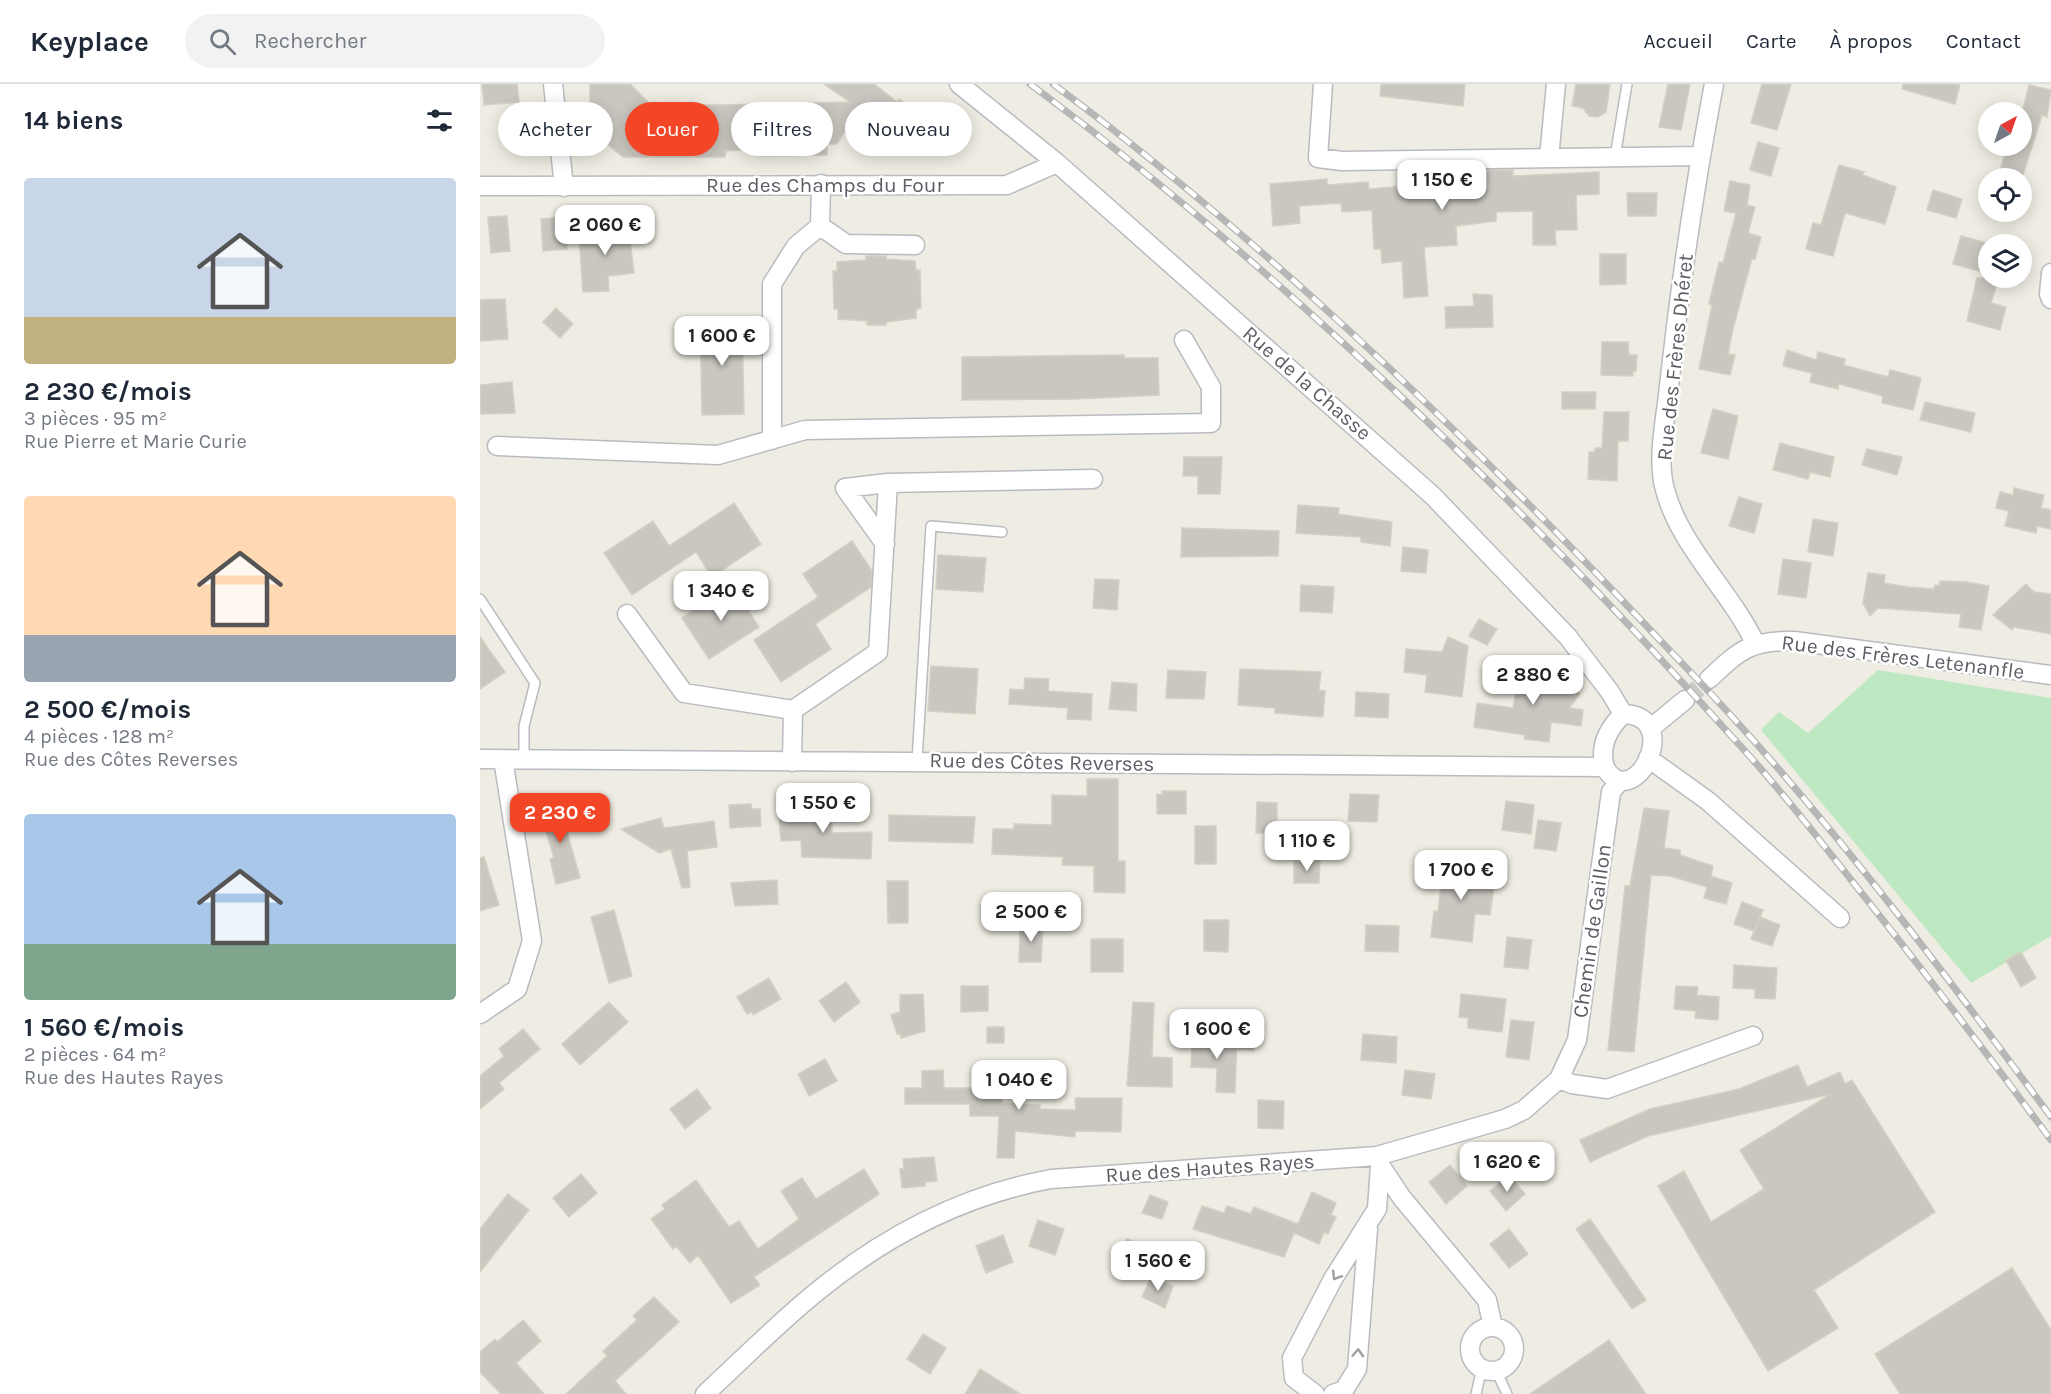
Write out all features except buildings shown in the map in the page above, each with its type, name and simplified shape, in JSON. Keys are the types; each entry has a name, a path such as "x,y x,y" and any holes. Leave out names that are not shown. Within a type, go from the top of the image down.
{"street":[{"path":"553,84 564,188"},
{"name":"Rue de la Chasse","path":"959,84 1057,163 1434,496 1568,637 1610,692 1623,714"},
{"path":"1323,84 1318,158 1342,161 1700,156"},
{"path":"1549,158 1556,84"},
{"name":"Rue des Frères Dhéret","path":"1714,84 1700,156 1675,328 1662,459 1664,486 1688,538 1747,627 1755,643"},
{"name":"Rue des Champs du Four","path":"480,186 564,188 1007,184 1057,163"},
{"path":"772,440 772,284 796,246 820,226 821,184"},
{"path":"820,226 846,244 915,245"},
{"path":"2051,273 2051,299"},
{"path":"497,446 718,455 805,429 1211,423 1211,387 1184,339"},
{"path":"885,544 845,488 888,483 1093,479"},
{"path":"627,614 684,693 793,710 878,652 888,483"},
{"name":"Rue des Frères Letenanfle","path":"1755,643 1794,641 2051,675"},
{"path":"1709,680 1730,659 1755,643"},
{"path":"1651,728 1685,699"},
{"path":"792,762 793,710"},
{"path":"1623,714 1635,714 1646,721 1651,728 1653,740 1648,759 1638,775 1629,781 1620,782 1610,776 1604,766 1603,751 1607,736 1623,714"},
{"name":"Rue des Côtes Reverses","path":"480,759 917,761 1143,765 1604,766"},
{"path":"480,1014 517,990 532,941 503,759"},
{"path":"1648,759 1708,801 1840,918"},
{"name":"Chemin de Gaillon","path":"1559,1079 1576,1040 1611,792 1620,782"},
{"path":"1559,1079 1572,1084 1607,1089 1753,1036"},
{"name":"Rue des Hautes Rayes","path":"705,1394 819,1290 909,1230 968,1200 1008,1187 1051,1179 1378,1161 1505,1119 1524,1110 1559,1079"},
{"path":"1315,1394 1290,1386 1292,1358 1333,1279 1368,1228 1377,1209 1378,1161"},
{"path":"1378,1161 1402,1197 1487,1300 1493,1327"},
{"path":"1333,1394 1344,1390 1357,1369 1368,1228"},
{"path":"1493,1327 1506,1332 1514,1344 1512,1358 1503,1368 1489,1369 1472,1358 1470,1343 1479,1331 1493,1327"}],"lane":[{"path":"1615,157 1627,84"},
{"path":"917,761 931,526 1002,532"},
{"path":"480,599 536,683 524,726 524,759"},
{"path":"1476,1394 1489,1369 1507,1394"}],"green space":[{"path":"1878,670 2051,698 2051,936 1971,983 1761,730 1779,712 1808,733"}],"tunnel":[{"path":"1685,700 1709,679"}],"railway":[{"path":"1030,84 1126,157 1219,233 1309,312 1398,394 1570,563 1653,650 1780,791 1928,977 2051,1140"},
{"path":"1053,84 1129,142 1277,265 1418,395 1621,599 1730,714 1825,824 1940,969 2051,1117"}]}
